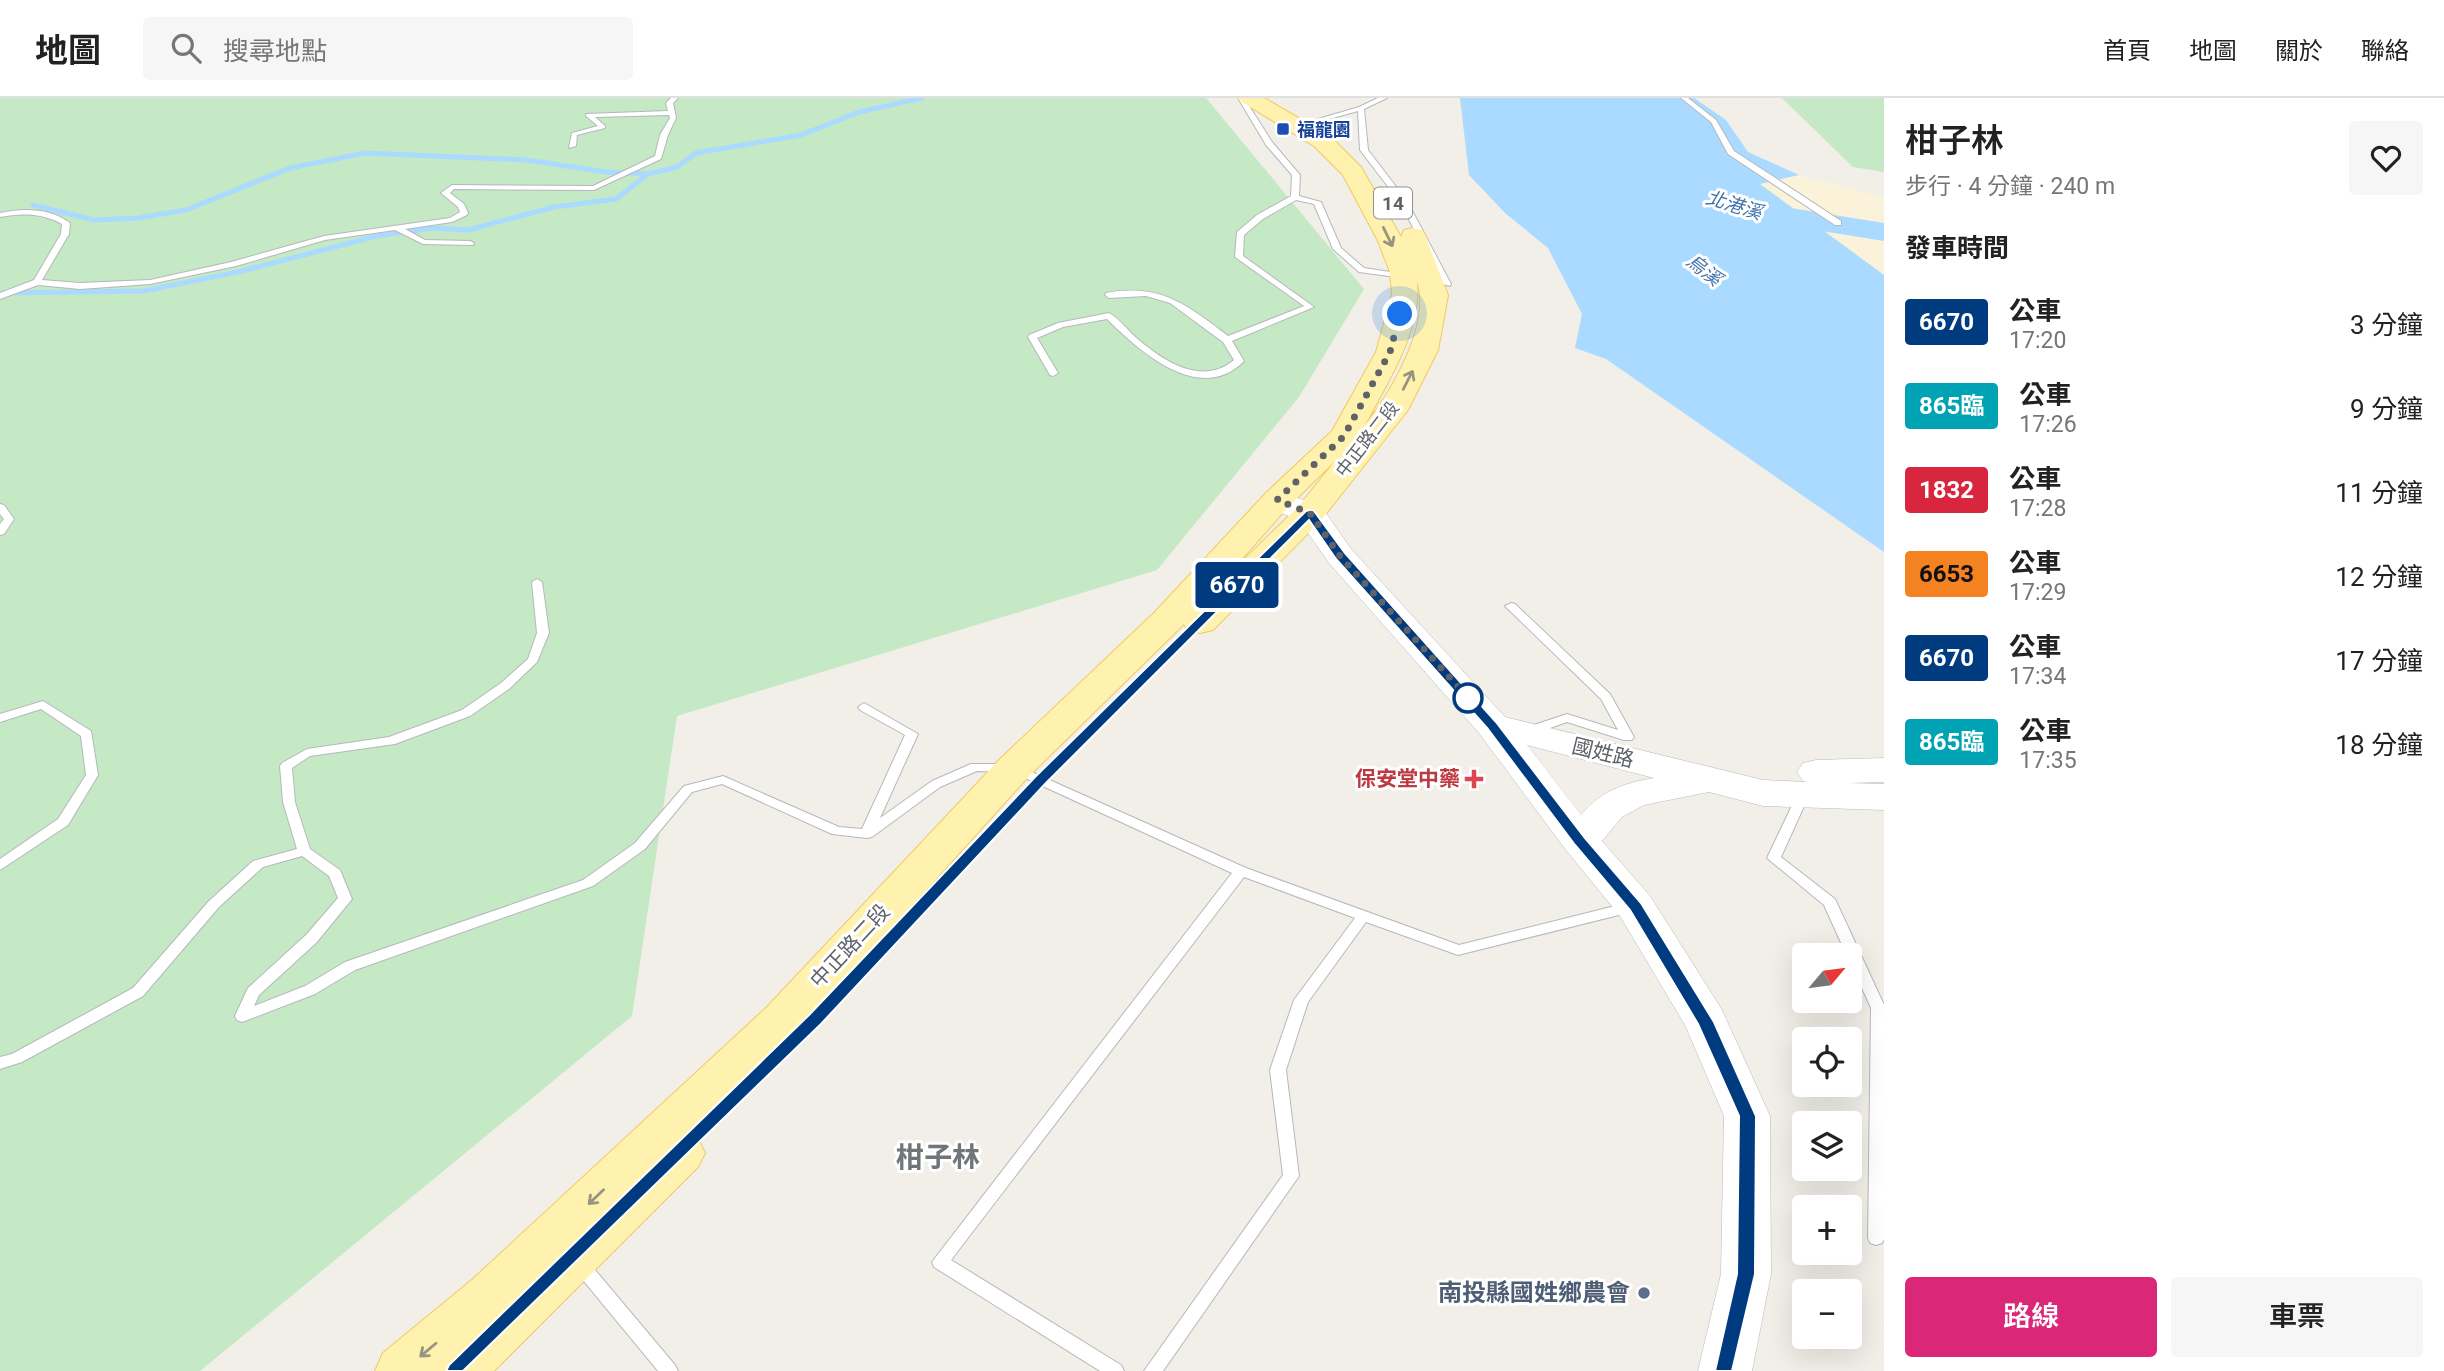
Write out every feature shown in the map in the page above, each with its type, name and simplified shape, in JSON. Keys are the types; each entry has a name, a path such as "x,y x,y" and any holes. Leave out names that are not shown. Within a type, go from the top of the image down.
{"main road":[{"name":"中正路二段","path":"1250,98 1322,141 1353,172 1391,241 1417,279"},
{"name":"中正路二段","path":"403,1371 492,1296 783,1019 1293,507 1344,436 1370,393 1390,352 1405,294 1417,279 1417,241 1373,170 1353,150 1268,98"},
{"path":"1293,507 1507,729 1580,841 1635,906 1706,1022 1747,1116 1746,1274 1725,1371"},
{"name":"國姓路","path":"1507,729 1763,793 1884,797"},
{"name":"國姓路","path":"1580,841 1608,808 1634,794 1748,774 1884,770"},
{"name":"中正路二段","path":"456,1371 815,1020 1028,774"}],"lane":[{"path":"0,296 37,282 80,286 150,282 233,264 324,238 452,220 464,213 461,206 444,192 452,187 594,188 658,157 664,135 673,118 669,103 676,98"},
{"path":"1241,98 1269,144 1296,175 1295,197"},
{"path":"1311,122 1361,108 1384,98"},
{"path":"1684,98 1714,121 1731,152 1838,223"},
{"path":"1227,340 1310,307 1239,257 1240,234 1260,217 1295,197 1317,202 1337,249 1362,270 1447,284 1403,201 1364,150 1361,108"},
{"path":"572,146 574,134 603,127 589,116 672,113"},
{"path":"0,215 28,210 51,214 66,223 65,234 37,282"},
{"path":"396,228 423,242 470,243"},
{"path":"1053,373 1032,337 1061,325 1109,316 1162,362 1195,374 1223,373 1239,360 1227,340 1173,299 1130,291 1109,295"},
{"path":"0,507 9,519 0,531"},
{"path":"537,582 543,633 533,660 505,685 466,713 391,741 307,752 286,766 289,802 304,851 335,873 345,899 311,939 253,992 242,1016 310,990 350,966 588,883 640,846 688,789 723,780 836,831 867,834 936,784 975,767 1028,774 1241,871 1458,950 1635,906"},
{"path":"1507,729 1567,719 1628,737 1606,697 1511,606"},
{"path":"0,718 43,705 88,734 92,775 63,822 0,865"},
{"path":"864,708 912,734 867,834"},
{"path":"1803,794 1774,858 1830,902 1878,1008 1876,1238"},
{"path":"0,1063 17,1058 138,992 214,904 258,864 304,851"},
{"path":"1115,1371 940,1262 1241,871"},
{"path":"1153,1371 1291,1176 1278,1070 1301,1000 1364,915"},
{"path":"574,1257 669,1371"}],"green space":[{"path":"0,98 1206,98 1364,289 1299,397 1157,570 677,716 632,1016 200,1371 0,1371"},
{"path":"1782,98 1884,98 1884,172 1853,167"}],"sand":[{"name":"北港溪","path":"1799,175 1884,198 1884,275 1759,183"}],"water":[{"name":"烏溪","path":"1460,98 1694,98 1726,120 1748,152 1799,175 1760,184 1884,275 1884,552 1606,359 1575,348 1582,314 1548,248 1505,213 1469,175"}],"waterway":[{"path":"648,174 677,167 696,153 801,135 859,112 922,98"},
{"path":"33,205 94,220 138,218 186,210 290,168 365,153 526,160 606,172 648,174"},
{"path":"0,293 144,291 242,271 377,236 432,228 468,230 554,207 616,199 648,174"},
{"name":"北港溪","path":"1746,210 1884,232"}],"bus line":[{"name":"6670","path":"456,1371 815,1020 1041,779 1310,513 1340,556 1492,725 1580,841 1635,906 1706,1022 1747,1116 1746,1274 1725,1371"}],"place":[{"name":"福龍園","path":"1283,129"},
{"name":"保安堂中藥","path":"1474,779"},
{"name":"南投縣國姓鄉農會","path":"1644,1293"}],"district":[{"name":"柑子林","path":"938,1157"}],"route":[{"path":"1400,314 1390,352 1370,393 1344,436 1277,500 1310,513 1340,556 1472,702 1468,698"}]}
